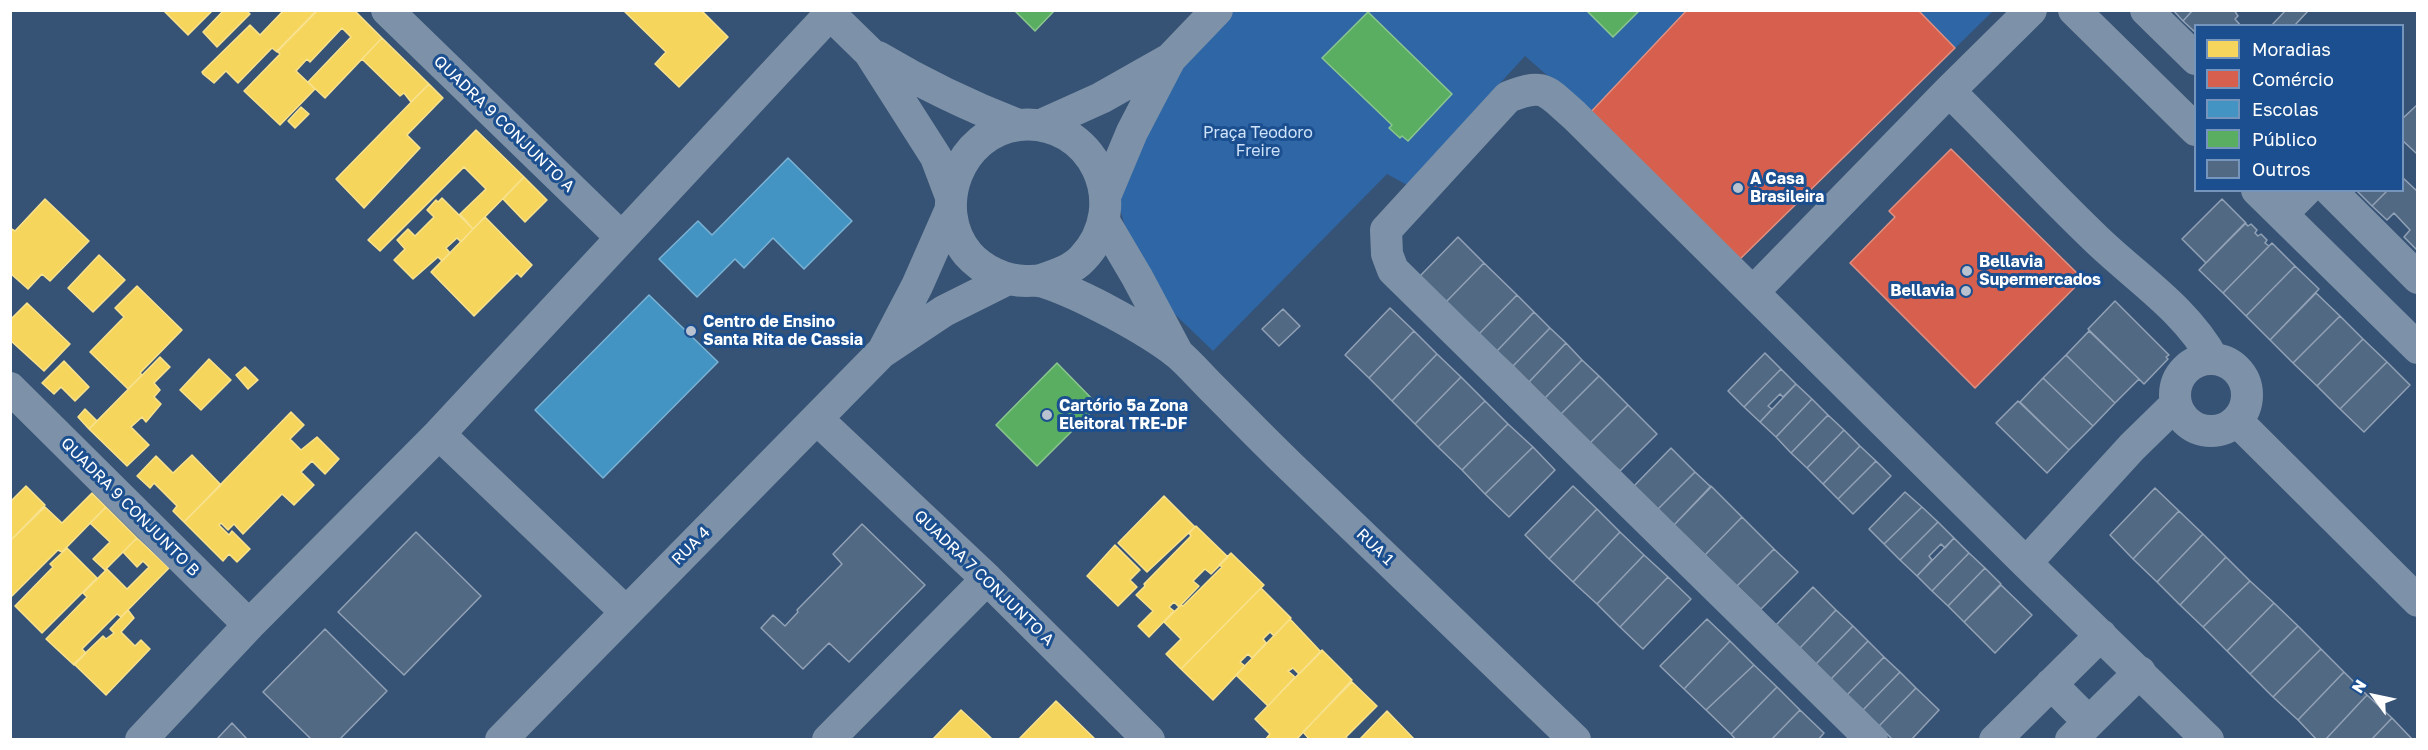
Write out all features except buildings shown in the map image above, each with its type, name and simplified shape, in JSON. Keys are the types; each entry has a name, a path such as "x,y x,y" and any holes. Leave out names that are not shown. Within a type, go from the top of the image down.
{"street":[{"name":"QUADRA 9 CONJUNTO A","path":"387,10 621,237"},
{"path":"1753,292 2031,10"},
{"path":"2074,10 2194,128"},
{"path":"2146,10 2194,57"},
{"path":"882,353 917,286 950,202 958,169 972,148 993,133 1029,125 1101,98 1170,59 1217,11"},
{"path":"141,740 249,625 439,434 828,12 869,52 936,157 950,202 956,234 969,254 986,270 1008,279 1024,282 1041,280 1062,273 1081,260 1095,243 1132,132 1170,59"},
{"path":"869,52 917,81 959,102 1065,134 1085,149 1099,169 1105,208 1137,277 1177,353"},
{"path":"1872,740 1393,270 1387,254 1386,230 1508,97 1529,88 1546,91 1574,115 2208,740"},
{"path":"1949,91 2096,239 2173,308 2202,339 2213,359"},
{"path":"2266,199 2291,205 2304,192"},
{"path":"2332,192 2418,278"},
{"path":"2266,199 2418,348"},
{"path":"882,353 944,311 1008,279"},
{"path":"1041,280 1083,298 1130,323 1177,353"},
{"name":"RUA 4","path":"501,740 882,353"},
{"name":"RUA 1","path":"1177,353 1279,455 1575,740"},
{"path":"2213,359 2227,362 2240,373 2247,389 2246,406 2237,421 2224,429 2209,431 2194,427 2182,418 2176,404 2175,391 2188,367 2200,360 2213,359"},
{"name":"QUADRA 9 CONJUNTO B","path":"10,388 249,625"},
{"path":"2026,563 2132,447 2176,404"},
{"name":"QUADRA 7 CONJUNTO A","path":"817,419 987,579 1149,740"},
{"path":"2237,421 2418,600"},
{"path":"439,434 626,612"},
{"path":"828,740 987,579"},
{"path":"1995,740 2101,635"},
{"path":"2051,684 2080,731 2140,672"}],"green space":[{"name":"Praça Teodoro Freire","path":"1227,11 1993,11 1737,262 1573,98 1525,56 1407,185 1387,174 1213,351 1157,297 1135,263 1117,198 1165,72"}],"place":[{"name":"A Casa Brasileira","path":"1738,188"},
{"name":"Bellavia Supermercados","path":"1967,271"},
{"name":"Bellavia","path":"1966,291"},
{"name":"Centro de Ensino Santa Rita de Cassia","path":"691,331"},
{"name":"Cartório 5ª Zona Eleitoral TRE-DF","path":"1047,415"}]}
